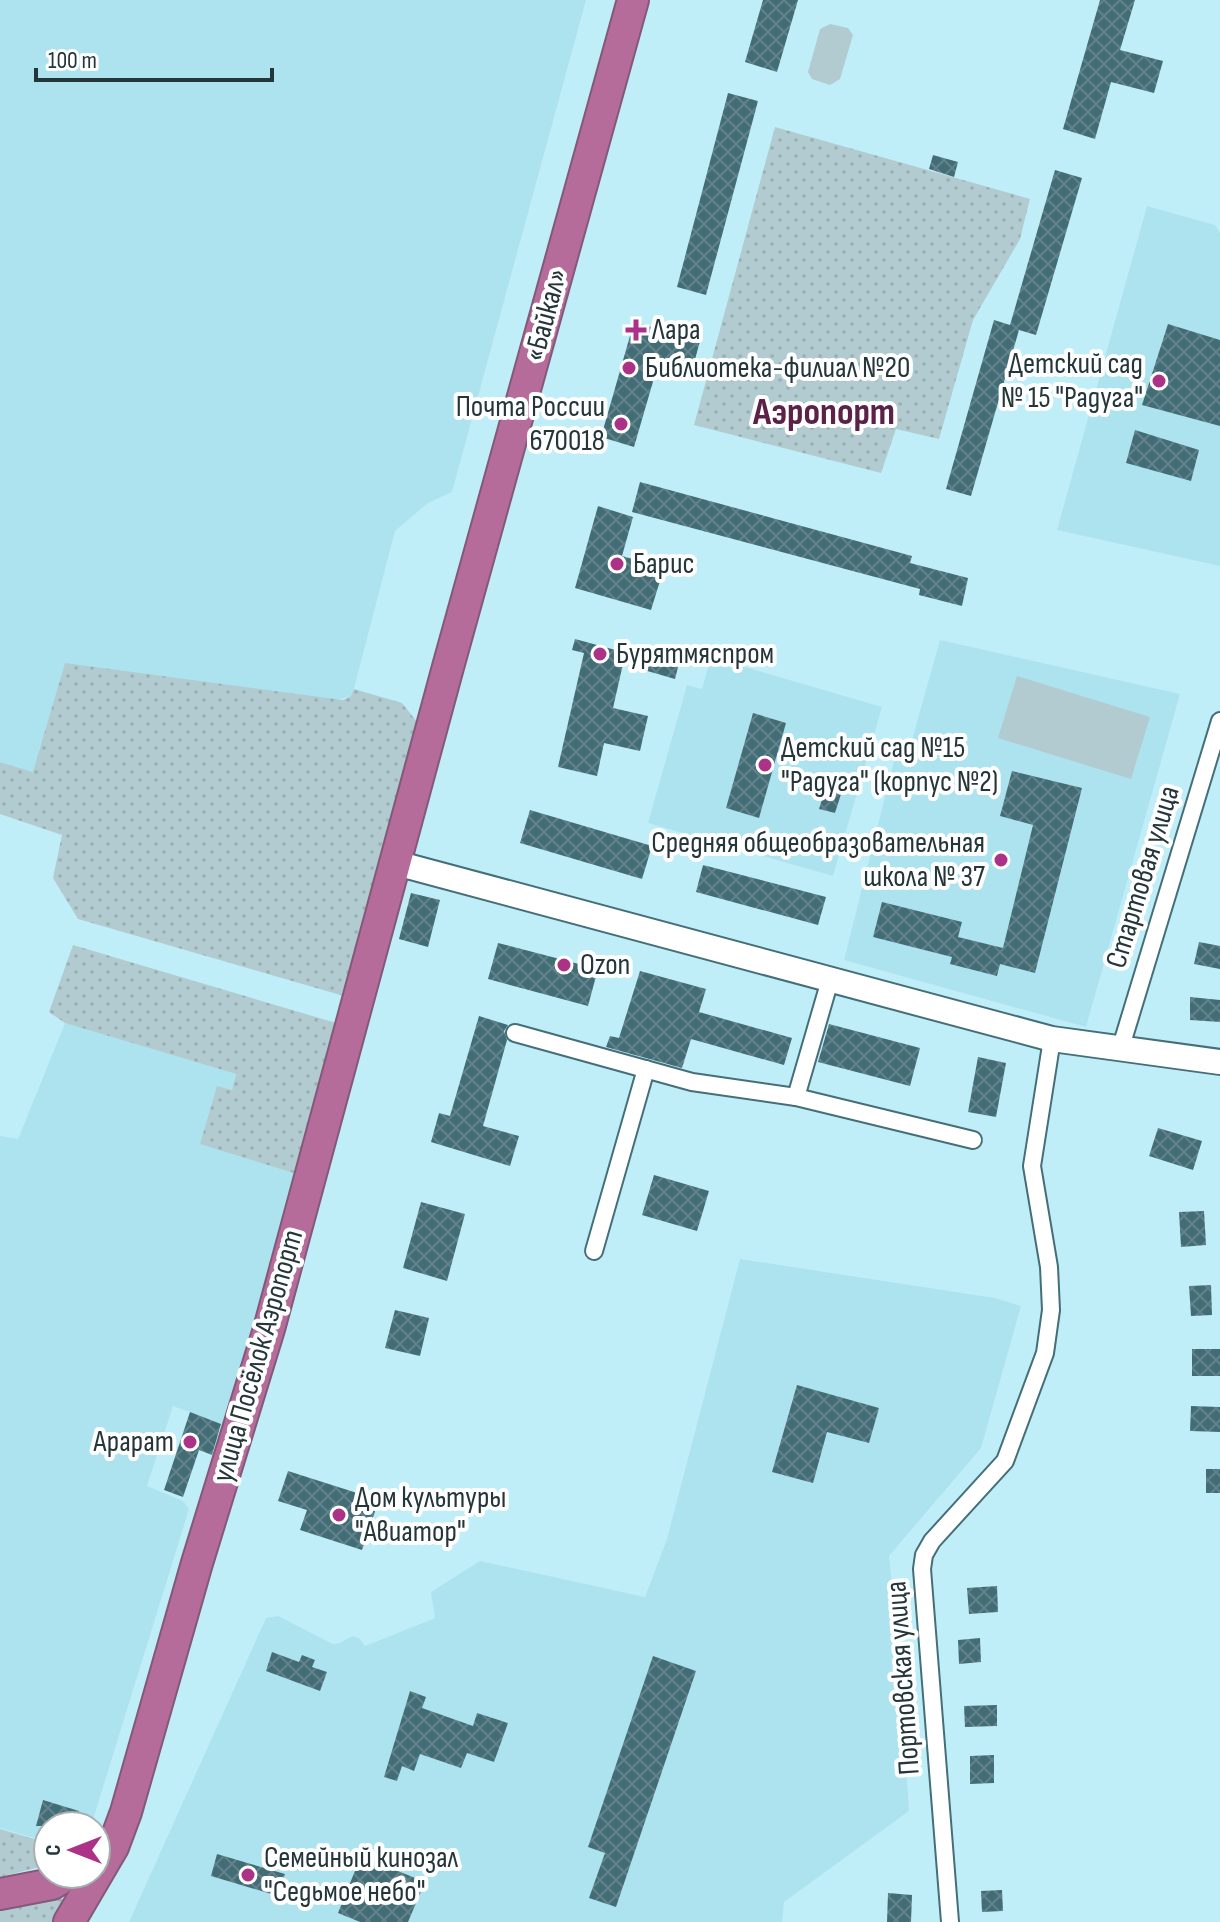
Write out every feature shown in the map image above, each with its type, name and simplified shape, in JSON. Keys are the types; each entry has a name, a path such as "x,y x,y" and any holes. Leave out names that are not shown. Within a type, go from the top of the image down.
{"highway":[{"name":"«Байкал»","path":"396,863 633,0"},
{"name":"улица Посёлок Аэропорт","path":"112,1837 126,1812 197,1563 269,1329 396,863"},
{"path":"0,1894 32,1888"},
{"path":"69,1922 85,1890"}],"main road":[{"path":"396,863 1052,1039 1220,1062"}],"street":[{"name":"Стартовая улица","path":"1120,1050 1220,721"},
{"path":"796,1097 830,980"},
{"path":"515,1033 692,1082 796,1097 973,1140"},
{"name":"Портовская улица","path":"950,1922 922,1569 924,1555 932,1541 1005,1461 1045,1353 1051,1310 1049,1267 1032,1166 1052,1039"},
{"path":"594,1251 646,1069"}],"shaded area":[{"path":"0,0 586,0 452,492 428,503 395,531 352,696 33,772 0,762"},
{"path":"830,24 848,28 853,35 840,79 830,85 812,79 808,72 820,29"},
{"path":"775,127 1030,199 1020,239 973,320 939,439 896,429 881,473 694,425"},
{"name":"Детский сад № 15 \"Радуга\"","path":"1147,206 1215,225 1220,233 1220,566 1057,530"},
{"name":"Средняя общеобразовательная школа № 37","path":"940,640 1180,694 1086,1027 844,960 895,757 906,761"},
{"name":"Детский сад №15 \"Радуга\" (корпус №2)","path":"711,657 882,707 833,876 648,823 687,685 702,689"},
{"path":"65,663 343,700 351,696 354,689 402,703 418,723 344,996 78,919 53,878 62,835 0,814 0,762 33,772"},
{"path":"1017,676 1150,717 1131,779 998,738"},
{"path":"73,945 336,1023 306,1129 297,1174 200,1144 217,1086 232,1090 236,1074 65,1023 49,1012"},
{"path":"65,1023 236,1074 232,1090 218,1087 297,1174 227,1426 173,1406 147,1486 183,1501 189,1509 96,1810 32,1810 32,1837 0,1828 0,1136 18,1139"},
{"path":"740,1259 995,1298 1021,1306 981,1448 889,1556 898,1639 909,1811 784,1902 782,1922 129,1922 266,1618 278,1616 333,1644 352,1636 359,1638 365,1646 435,1618 431,1592 480,1561 645,1597 667,1539"},
{"path":"0,1829 32,1838 32,1869 0,1877"},
{"path":"57,1896 65,1901 56,1922 0,1922 0,1909"}],"building":[{"path":"763,0 798,0 777,72 745,62"},
{"path":"1100,0 1135,0 1120,50 1163,61 1154,93 1111,82 1095,139 1063,129"},
{"path":"728,93 758,101 706,295 677,287"},
{"path":"933,155 958,162 954,177 929,169"},
{"path":"1055,170 1082,178 1036,335 1019,330 971,496 946,489 994,320 1010,325"},
{"path":"634,322 700,341 690,378 657,368 634,447 601,437"},
{"path":"1168,324 1220,340 1220,426 1142,405"},
{"path":"1135,430 1199,450 1191,481 1126,463"},
{"path":"640,482 912,556 910,563 968,578 962,606 919,595 920,589 632,512"},
{"path":"598,506 633,517 622,556 664,568 651,610 575,588"},
{"path":"575,639 678,667 675,679 623,664 613,708 648,716 640,751 604,743 597,776 558,767 584,653 572,650"},
{"path":"753,713 786,723 759,818 726,808"},
{"path":"1012,771 1082,788 1035,973 1000,964 997,976 950,964 952,957 873,937 882,902 962,922 958,937 1003,948 1033,825 1000,816"},
{"path":"826,787 842,791 835,813 819,809"},
{"path":"530,810 652,846 642,879 520,843"},
{"path":"703,865 826,897 818,925 696,892"},
{"path":"411,893 440,900 428,947 399,939"},
{"path":"1199,942 1220,946 1220,969 1194,964"},
{"path":"498,943 598,969 588,1006 488,979"},
{"path":"640,971 706,989 699,1012 792,1038 784,1065 691,1039 682,1068 606,1047 610,1036 619,1038"},
{"path":"1190,997 1220,1000 1220,1022 1190,1020"},
{"path":"479,1016 508,1025 504,1031 507,1040 483,1126 519,1136 510,1166 431,1142 439,1113 450,1116"},
{"path":"829,1024 920,1048 910,1086 818,1062"},
{"path":"978,1057 1006,1063 996,1117 968,1112"},
{"path":"1158,1128 1202,1141 1193,1170 1149,1156"},
{"path":"654,1175 709,1191 697,1231 642,1215"},
{"path":"421,1202 465,1214 447,1281 403,1268"},
{"path":"1204,1211 1206,1245 1181,1247 1179,1212"},
{"path":"1211,1285 1212,1315 1191,1316 1189,1286"},
{"path":"395,1310 429,1318 420,1356 385,1348"},
{"path":"1192,1349 1220,1349 1220,1376 1192,1376"},
{"path":"797,1385 879,1408 869,1443 827,1432 813,1483 772,1472"},
{"path":"1191,1406 1220,1407 1220,1432 1190,1431"},
{"path":"190,1412 221,1424 212,1455 199,1450 183,1497 164,1490"},
{"path":"1206,1469 1220,1469 1220,1493 1206,1493"},
{"name":"Дом культуры \"Авиатор\"","path":"288,1471 379,1500 362,1550 300,1530 307,1510 278,1501"},
{"path":"997,1586 998,1612 969,1614 967,1588"},
{"path":"980,1638 981,1662 959,1664 958,1640"},
{"path":"272,1652 299,1662 302,1655 315,1660 312,1667 327,1672 320,1691 266,1671"},
{"path":"653,1656 696,1671 616,1907 589,1898 605,1853 588,1847"},
{"path":"410,1691 426,1697 422,1708 473,1726 477,1713 508,1723 494,1762 467,1753 461,1768 420,1754 414,1771 402,1766 397,1781 384,1777"},
{"path":"997,1705 997,1726 965,1727 964,1706"},
{"path":"994,1755 994,1783 970,1784 970,1756"},
{"path":"43,1800 76,1810 40,1810"},
{"name":"Семейный кинозал \"Седьмое небо\"","path":"217,1854 285,1874 278,1896 211,1876"},
{"path":"361,1856 425,1882 408,1922 360,1922 338,1913"},
{"path":"1002,1890 1003,1911 982,1912 981,1891"},
{"path":"888,1893 912,1895 911,1922 887,1922"}],"place":[{"name":"Лара","path":"636,330"},
{"name":"Библиотека-филиал №20","path":"629,368"},
{"name":"Детский сад № 15 \"Радуга\"","path":"1159,381"},
{"name":"Почта России 670018","path":"621,424"},
{"name":"Барис","path":"617,564"},
{"name":"Бурятмяспром","path":"600,654"},
{"name":"Детский сад №15 \"Радуга\" (корпус №2)","path":"765,765"},
{"name":"Средняя общеобразовательная школа № 37","path":"1001,860"},
{"name":"Ozon","path":"564,965"},
{"name":"Арарат","path":"190,1442"},
{"name":"Дом культуры \"Авиатор\"","path":"339,1515"},
{"name":"Семейный кинозал \"Седьмое небо\"","path":"248,1875"}],"district":[{"name":"Аэропорт","path":"824,412"}]}
